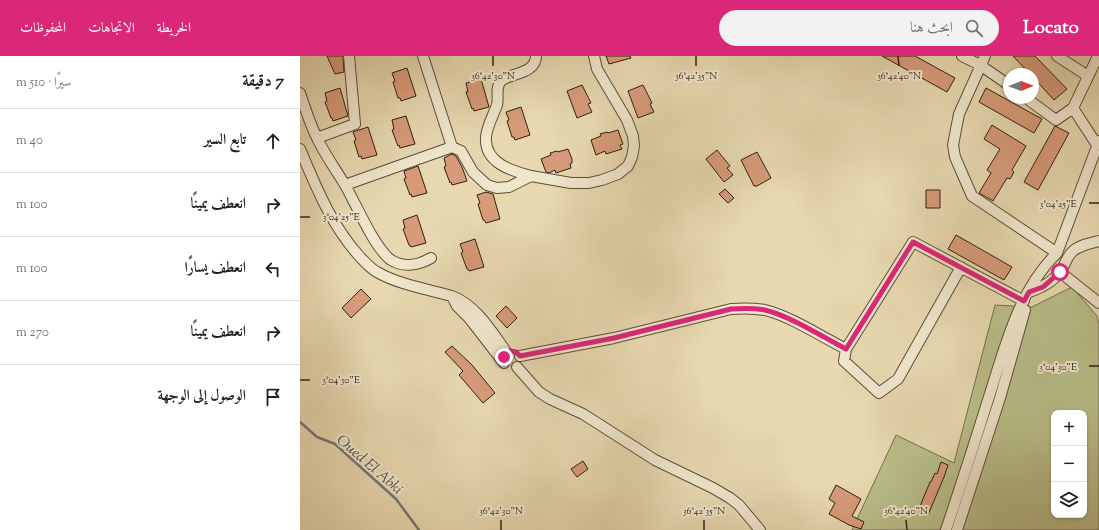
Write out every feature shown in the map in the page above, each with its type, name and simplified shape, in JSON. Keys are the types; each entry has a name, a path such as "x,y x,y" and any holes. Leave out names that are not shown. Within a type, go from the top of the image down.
{"street":[{"path":"317,138 355,124 349,56"},
{"path":"423,56 452,147"},
{"path":"536,56 536,60 531,67 501,81 498,87 498,101 486,137 487,147 493,158 511,170 531,176 571,184 589,183 618,174 628,166 632,157 634,146 633,136 627,120 597,69 594,56"},
{"path":"962,56 983,60 1003,80"},
{"path":"1057,56 1088,76"},
{"path":"1034,104 1056,120 1073,108 1098,56"},
{"path":"983,60 959,114 953,145 954,157 972,196 1057,253"},
{"path":"300,92 317,138 380,249 391,260 400,264 408,265 424,262 432,258"},
{"path":"946,530 1011,327 1044,265 1057,253 1098,143 1073,108"},
{"path":"345,185 452,147 461,151 473,172 487,185 498,188 509,188 531,176"},
{"path":"300,149 318,191 336,224 346,240 367,264 376,272 389,279 452,296 462,301 477,313 507,352"},
{"path":"957,530 1000,398 1021,326 1026,297 1043,287 1060,272 1067,258 1073,251 1099,241"},
{"path":"961,267 898,379 879,393 844,360 846,349 913,242 961,267 1026,297"},
{"path":"1060,272 1099,302"},
{"path":"452,296 456,306 469,318 504,363 508,367 517,367 539,392 550,399 583,414 654,460 713,488 730,498 739,505 760,530"},
{"path":"520,356 614,338 731,309 748,308 766,310 786,318 846,349"},
{"path":"507,352 516,352 520,356 520,362 517,367"},
{"path":"504,363 504,357 507,352"}],"green space":[{"path":"1072,287 1097,316 1099,324 1099,530 852,530 896,435 954,463 995,305 1032,307"}],"building":[{"path":"327,56 343,56 344,72 335,74"},
{"path":"606,56 630,56 631,58 609,64"},
{"path":"882,56 915,56 955,78 947,92"},
{"path":"1013,56 1035,56 1067,89 1054,100 1039,84 1039,68 1024,68"},
{"path":"407,68 416,96 401,101 400,98 398,98 392,73"},
{"path":"481,79 489,107 474,111 466,92 468,92 466,83"},
{"path":"582,85 591,103 588,104 592,112 577,118 567,91"},
{"path":"643,85 652,103 650,104 654,112 638,118 628,91"},
{"path":"340,88 348,116 333,121 325,102 327,101 325,93"},
{"path":"986,88 1003,97 1003,104 1015,104 1042,119 1034,133 979,102"},
{"path":"521,107 530,135 515,140 514,137 512,137 506,112"},
{"path":"406,116 415,144 400,148 392,130 394,129 392,120"},
{"path":"992,125 1026,146 1012,170 1014,172 1010,179 1007,178 993,201 979,193 991,173 987,170 1000,149 984,139"},
{"path":"1055,126 1069,133 1038,190 1024,182"},
{"path":"368,127 377,155 362,159 361,156 359,157 353,132"},
{"path":"618,130 623,144 620,145 622,149 606,154 605,151 596,155 591,140 601,136 600,134"},
{"path":"568,149 572,159 572,163 570,164 571,168 556,173 555,170 549,173 546,172 541,159 551,155 550,153"},
{"path":"717,150 730,166 727,168 733,175 724,182 706,159"},
{"path":"757,152 771,178 757,186 754,186 741,160"},
{"path":"452,154 456,156 467,181 452,185 444,167 446,166 444,158"},
{"path":"418,166 427,193 412,197 404,179 406,178 404,171"},
{"path":"725,189 734,198 728,203 719,194"},
{"path":"926,190 940,190 940,208 926,208"},
{"path":"486,192 493,194 500,219 486,223 483,220 477,195"},
{"path":"417,215 426,243 411,247 403,229 405,228 403,220"},
{"path":"956,235 1012,267 1004,280 948,249"},
{"path":"475,239 484,267 469,271 461,253 463,252 460,244"},
{"path":"361,289 371,299 351,318 342,308"},
{"path":"506,306 517,318 507,328 496,316"},
{"path":"452,346 472,365 495,393 483,403 459,375 463,371 445,352"},
{"path":"583,461 588,469 577,477 571,469"},
{"path":"941,462 948,465 928,515 918,511 930,482 935,473 937,474"},
{"path":"836,485 861,499 852,516 864,522 861,529 849,525 829,514 835,503 829,499"}],"waterway":[{"name":"Oued El Abki","path":"300,422 317,437 335,444 396,499 419,530"}],"route":[{"path":"504,357 507,352 510,351 516,352 520,356 573,347 731,309 748,308 766,310 786,318 846,349 913,242 1024,301 1029,292 1043,287 1060,272"}]}
